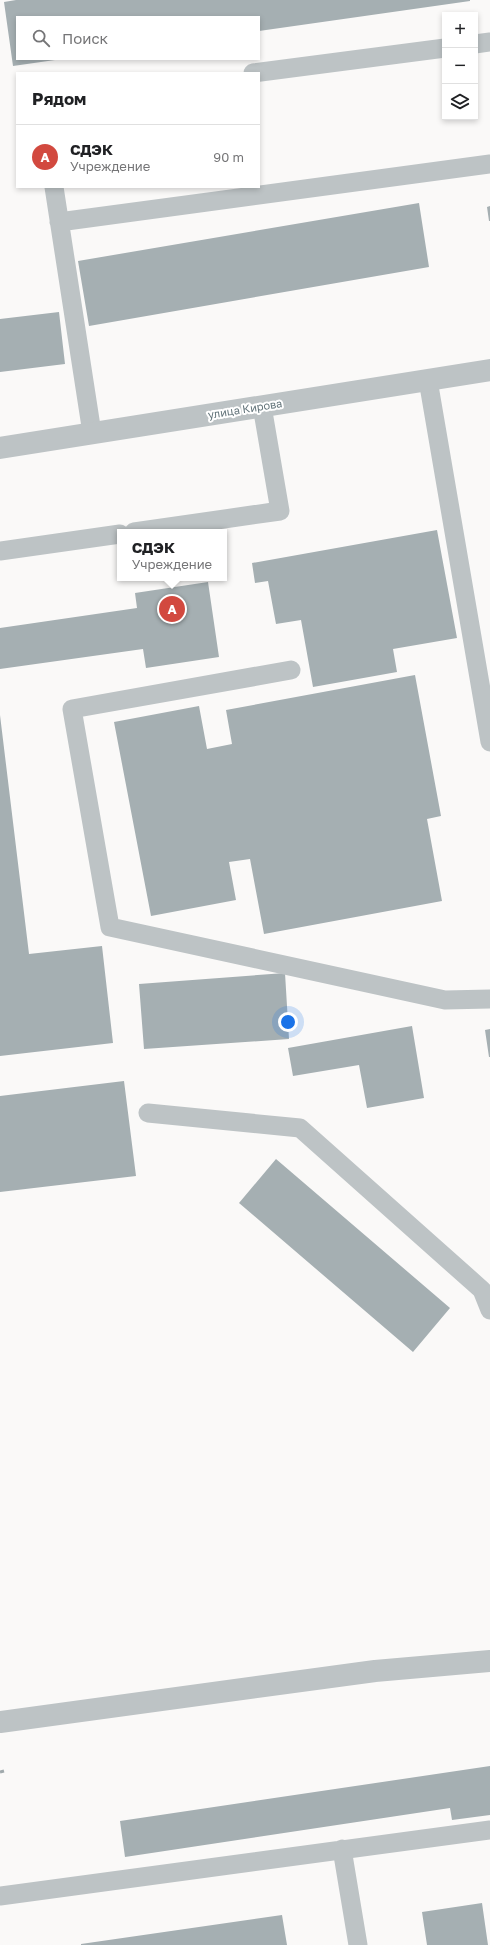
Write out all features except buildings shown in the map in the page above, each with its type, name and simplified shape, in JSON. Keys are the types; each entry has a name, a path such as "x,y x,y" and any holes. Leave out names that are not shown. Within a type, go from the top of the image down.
{"street":[{"name":"улица Кирова","path":"0,448 490,370"},
{"path":"0,1722 375,1671 490,1661"}],"lane":[{"path":"478,44 490,42"},
{"path":"260,72 442,48"},
{"path":"59,222 490,164"},
{"path":"54,188 92,434"},
{"path":"428,380 490,742"},
{"path":"155,529 280,511 262,406"},
{"path":"0,551 117,534"},
{"path":"291,670 72,709 110,927 444,1000 490,999"},
{"path":"148,1113 300,1128 482,1290 490,1310"},
{"path":"0,1896 490,1830"},
{"path":"342,1849 358,1945"}],"railway":[{"path":"0,1772 4,1771"}],"place":[{"name":"СДЭК","path":"172,609"}]}
